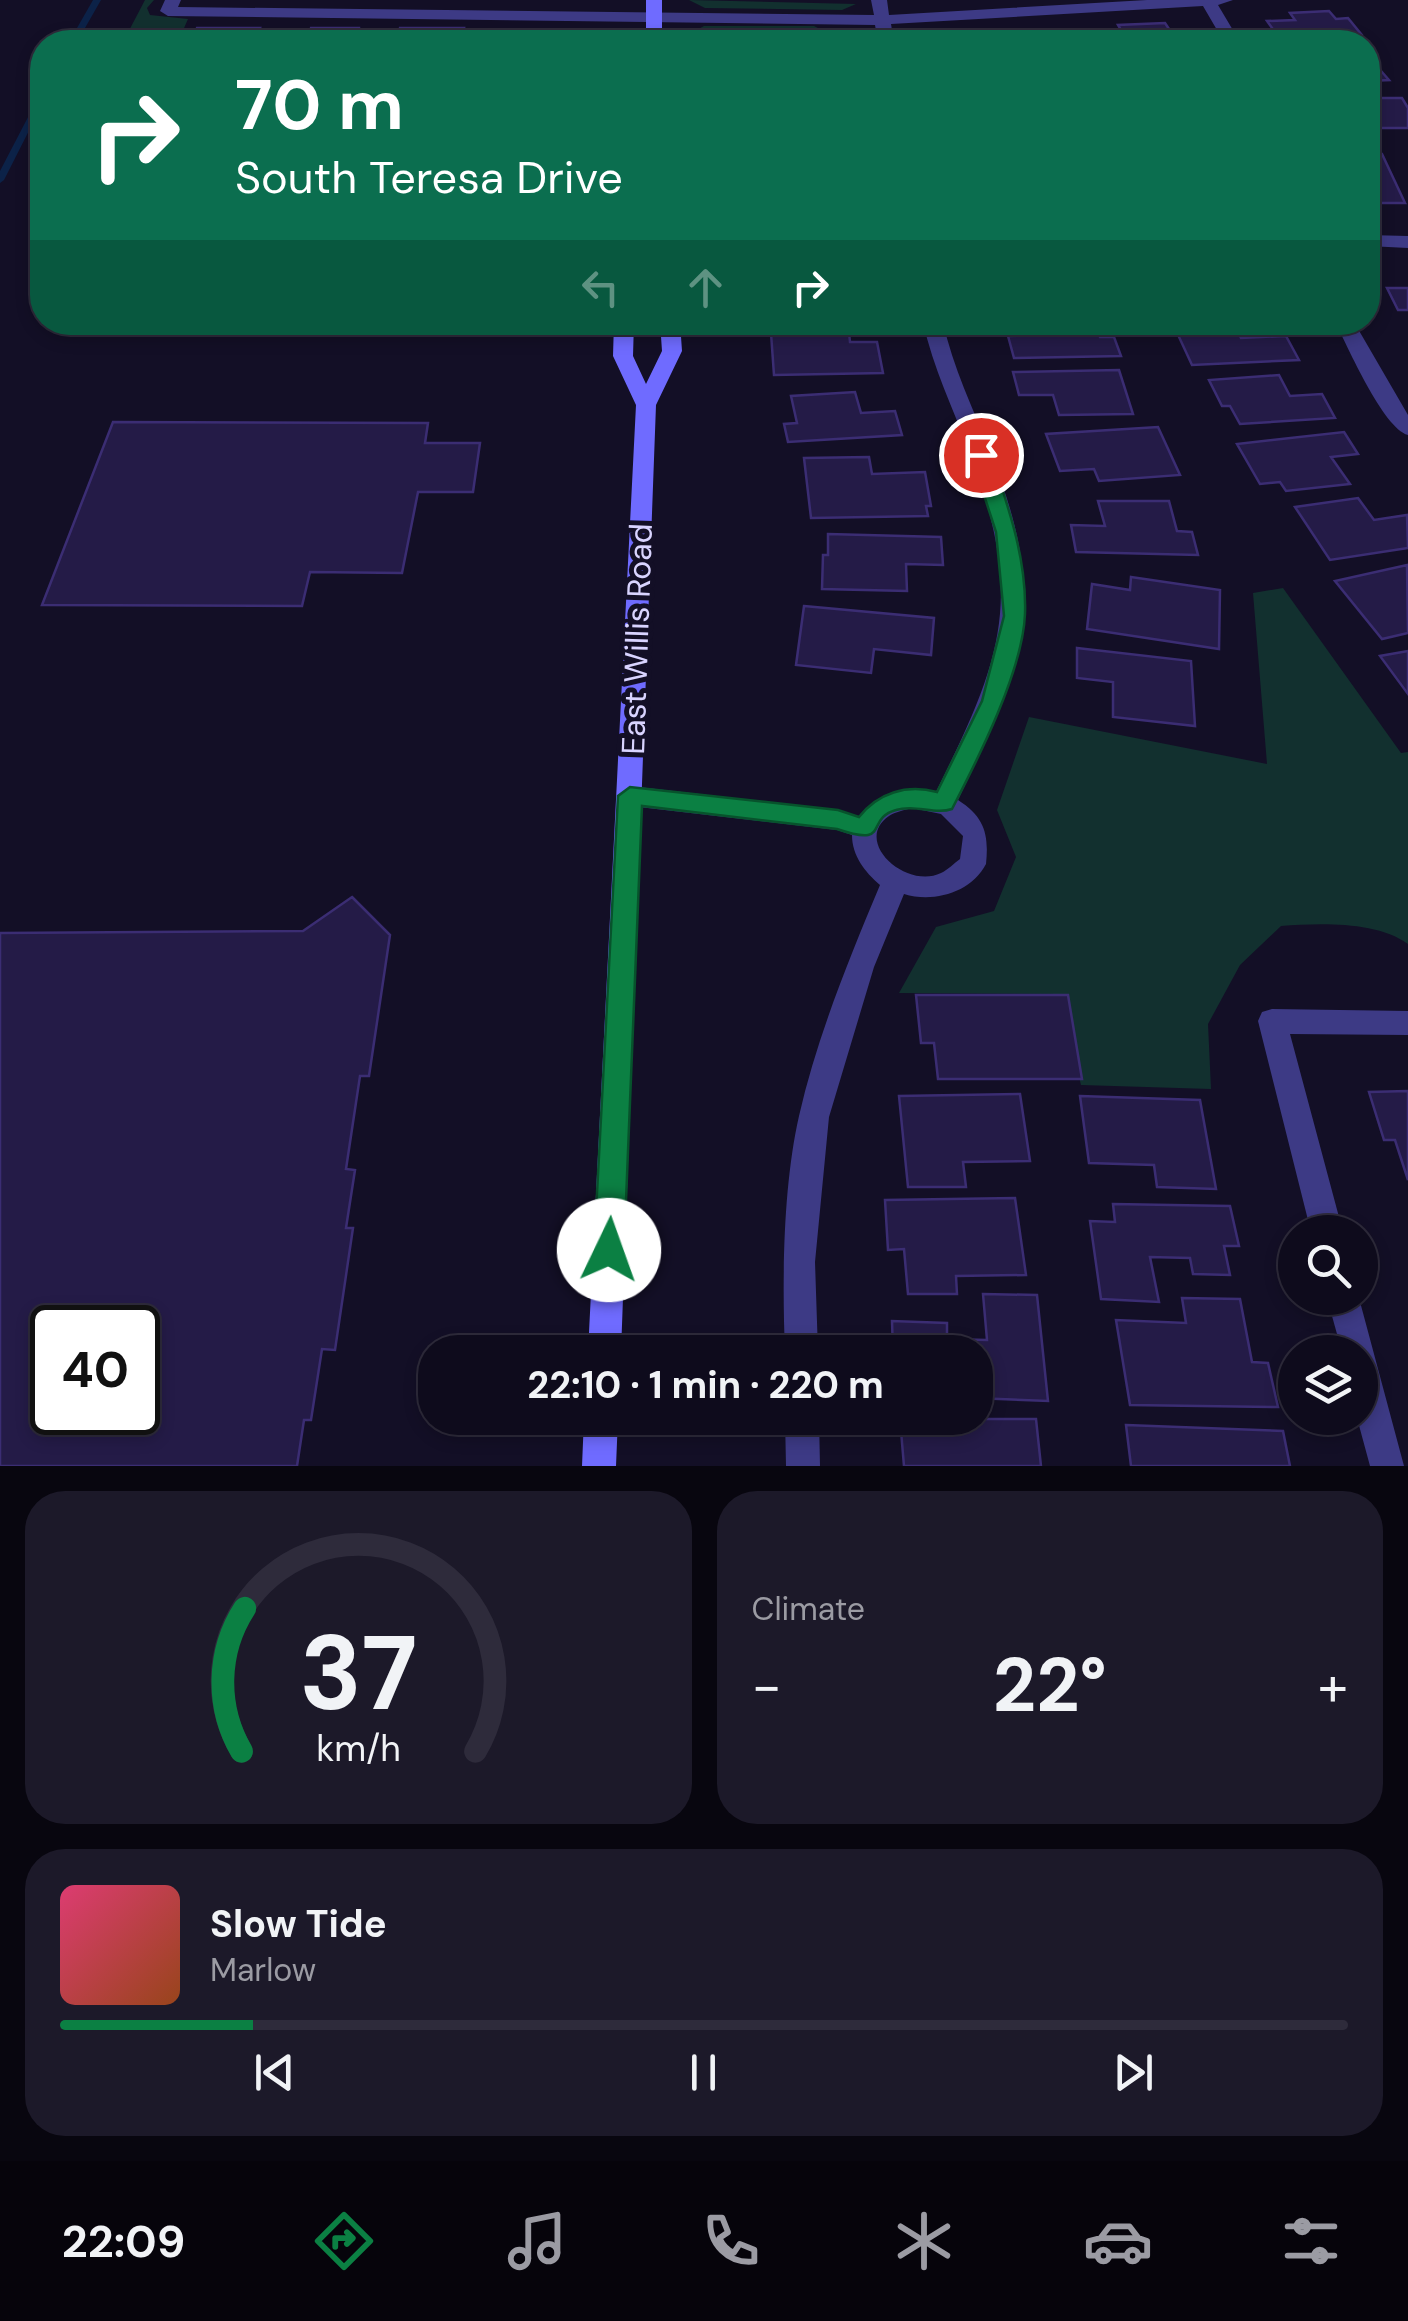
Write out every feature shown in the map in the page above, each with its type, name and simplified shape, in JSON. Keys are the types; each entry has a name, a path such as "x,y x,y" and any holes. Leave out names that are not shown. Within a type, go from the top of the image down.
{"street":[{"path":"879,0 884,30"},
{"path":"170,6 654,8 883,20 1225,0"},
{"path":"1207,1 1225,30"},
{"path":"1380,241 1408,242"},
{"name":"East Willis Road","path":"624,335 623,356 646,405"},
{"name":"East Willis Road","path":"605,1335 646,405 672,351 671,335"},
{"path":"936,335 938,354 981,455 1006,532 1014,616 993,701 944,803"},
{"path":"1351,335 1408,430"},
{"path":"630,796 838,820 864,829"},
{"path":"927,798 944,803 970,823 976,836 973,864 963,876 932,888 895,882 868,859 862,844 864,829 880,807 894,800 927,798"},
{"path":"801,1335 799,1262 814,1117 860,967 895,882"},
{"path":"1323,1215 1272,1020 1408,1022"},
{"path":"1378,1431 1387,1466"},
{"path":"599,1466 600,1435"},
{"path":"803,1435 804,1466"}],"green space":[{"path":"145,0 154,0 147,8 150,15 188,19 183,30 129,30"},
{"path":"689,0 856,4 842,10 705,8"},
{"path":"704,26 814,26 822,30 725,30 697,30"},
{"path":"1283,588 1401,753 1408,752 1408,944 1364,927 1281,926 1240,965 1208,1024 1211,1089 1081,1085 1059,994 899,993 936,927 994,911 1016,857 997,810 1029,717 1267,764 1253,593"}],"building":[{"path":"1329,11 1336,19 1348,18 1358,30 1274,30 1267,21 1295,20 1290,13"},
{"path":"1165,23 1170,30 1121,30 1118,25"},
{"path":"197,28 260,28 259,30"},
{"path":"311,28 359,28 359,30"},
{"path":"400,28 464,28 463,30"},
{"path":"1380,98 1402,98 1408,108 1408,128 1380,128"},
{"path":"1380,154 1382,154 1405,203 1380,203"},
{"path":"1387,288 1408,288 1408,310 1398,310"},
{"path":"771,335 849,335 850,342 877,342 883,373 774,375"},
{"path":"1178,335 1286,336 1299,360 1192,365"},
{"path":"1008,336 1114,337 1121,356 1014,358"},
{"path":"1119,370 1133,414 1059,415 1053,395 1019,395 1013,372"},
{"path":"1279,375 1290,396 1322,394 1335,418 1240,424 1230,406 1222,406 1209,380"},
{"path":"855,392 861,413 895,411 902,435 788,442 784,424 797,423 791,396"},
{"path":"113,422 428,423 425,443 480,443 473,492 418,492 402,573 310,572 302,606 42,605"},
{"path":"1158,427 1180,475 1099,481 1094,469 1060,471 1046,434"},
{"path":"1344,432 1358,454 1331,457 1350,484 1286,491 1280,482 1260,484 1237,444"},
{"path":"869,457 872,474 925,472 931,506 926,506 928,516 811,518 804,458"},
{"path":"1358,498 1374,520 1407,515 1408,548 1330,560 1295,507"},
{"path":"1098,501 1169,501 1177,531 1192,532 1198,555 1076,552 1071,525 1105,526"},
{"path":"828,534 941,537 943,565 906,564 907,591 822,589"},
{"path":"1407,565 1408,633 1382,639 1335,581"},
{"path":"1131,577 1220,590 1219,649 1087,629 1092,584 1130,590"},
{"path":"804,606 934,618 931,655 874,649 871,673 796,665"},
{"path":"1077,648 1191,661 1195,726 1113,717 1113,682 1077,678"},
{"path":"1408,651 1408,694 1380,656"},
{"path":"352,897 390,935 369,1076 360,1076 346,1169 355,1170 346,1228 353,1228 335,1350 322,1349 311,1420 304,1420 297,1466 0,1466 0,933 303,931"},
{"path":"916,995 1068,995 1082,1079 938,1079 934,1043 921,1043"},
{"path":"1408,1091 1408,1180 1395,1140 1384,1140 1369,1092"},
{"path":"1020,1094 1030,1161 963,1162 966,1187 908,1187 899,1096"},
{"path":"1080,1096 1200,1100 1216,1189 1157,1187 1154,1165 1089,1163"},
{"path":"1015,1198 1026,1275 956,1276 957,1294 908,1294 904,1249 888,1250 885,1200"},
{"path":"1113,1204 1230,1206 1239,1246 1224,1246 1230,1275 1193,1274 1190,1258 1150,1257 1159,1302 1101,1299 1090,1221 1115,1222"},
{"path":"983,1294 1037,1295 1048,1401 993,1399 993,1335 987,1335"},
{"path":"1182,1298 1240,1299 1252,1362 1268,1363 1278,1407 1130,1405 1116,1320 1186,1323"},
{"path":"892,1321 947,1323 947,1335 892,1335"},
{"path":"993,1419 1036,1419 1041,1466 904,1466 901,1435 993,1435"},
{"path":"1126,1425 1278,1431 1278,1435 1284,1435 1290,1466 1131,1466"}],"waterway":[{"path":"80,30 97,0"},
{"path":"0,180 30,121"}],"route":[{"path":"609,1250 630,796 784,812 838,820 864,829 880,807 894,800 927,798 944,803 993,701 1014,616 1006,532 981,455"}]}
